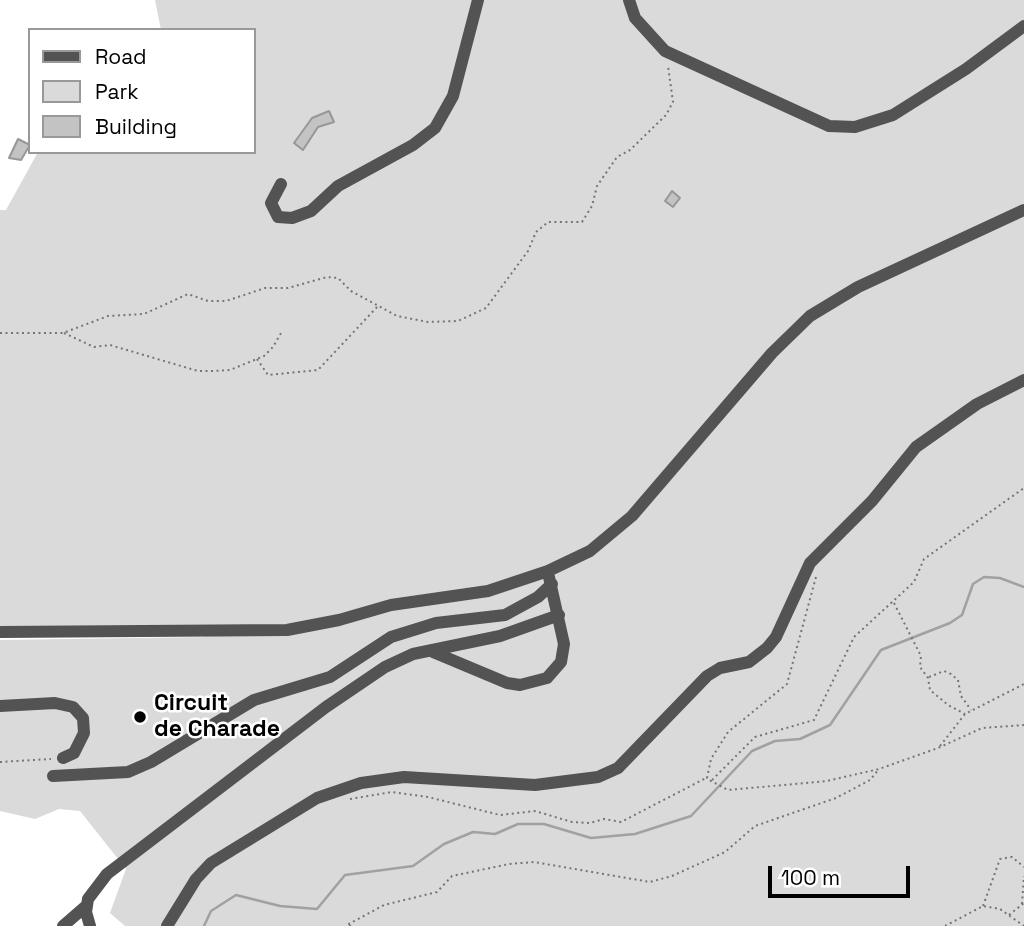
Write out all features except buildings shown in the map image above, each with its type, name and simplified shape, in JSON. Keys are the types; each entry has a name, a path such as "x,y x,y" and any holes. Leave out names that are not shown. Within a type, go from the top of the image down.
{"street":[{"path":"281,184 271,203 278,216 292,218 311,211 338,186 413,145 435,128 453,96 478,0"},
{"path":"629,0 635,18 665,51 829,126 855,127 893,115 966,69 1024,26"},
{"path":"0,632 287,630 313,626 400,603 488,592 548,571 590,551 632,516 772,353 810,316 858,287 1024,210"},
{"path":"167,926 196,879 211,863 317,798 361,783 404,777 535,785 598,777 628,762 688,693 707,676 720,668 749,662 767,648 776,637 810,563 872,501 916,447 977,404 1024,380"},
{"path":"426,650 449,656 508,683 537,682 553,673 561,662 564,644 548,571"},
{"path":"53,776 128,772 151,762 254,700 330,677 391,637 436,623 505,615 538,597 552,584"},
{"path":"62,926 86,906 98,881 149,840 326,707 399,659 426,650 500,636 559,615"},
{"path":"0,706 55,704 73,707 83,718 84,733 74,753 63,758"},
{"path":"86,906 90,926"}],"path":[{"path":"0,333 63,332 108,316 144,314 188,294 208,301 226,301 265,288 288,288 327,277 338,278 351,291 397,316 428,322 458,321 486,308 528,251 536,232 548,222 582,222 592,206 597,187 617,157 630,150 666,115 673,102 673,88 665,51"},
{"path":"257,358 268,375 318,370 378,306"},
{"path":"63,332 81,344 94,347 110,345 198,370 230,370 257,358 274,347 281,333"},
{"path":"711,781 755,737 814,720 853,637 914,582 924,559 1024,488"},
{"path":"707,778 710,760 728,732 787,684 817,574"},
{"path":"893,602 921,656 920,667 928,678 930,691 965,714"},
{"path":"928,678 944,671 951,674 958,680 961,696 971,710"},
{"path":"938,748 965,714 1024,684"},
{"path":"707,778 727,790 827,781 879,769 938,748 982,728 1024,725"},
{"path":"0,762 63,758"},
{"path":"351,926 347,925 355,918 384,905 437,892 452,876 509,864 534,862 650,882 672,876 726,852 755,826 836,798 870,780 879,769"},
{"path":"347,800 392,792 428,797 500,815 535,811 572,822 590,823 604,819 621,822 707,778"},
{"path":"983,906 1000,859 1012,857 1024,867"},
{"path":"1021,864 1024,859"},
{"path":"1009,915 1023,903 1024,876"},
{"path":"945,926 983,906 1000,909 1024,926"}],"green space":[{"path":"155,0 1024,0 1024,926 125,926 110,913 126,869 80,811 59,809 35,819 0,811 0,640 205,637 293,629 0,632 0,210 6,210 37,154 256,154 256,28 161,28"}],"waterway":[{"path":"204,926 211,911 236,895 280,906 317,909 345,875 413,866 444,844 473,832 495,834 518,824 544,824 591,838 635,834 691,816 752,751 775,741 800,739 830,725 881,650 950,623 962,615 973,584 984,577 1000,578 1024,587"}],"place":[{"name":"Circuit de Charade","path":"140,717"}]}
